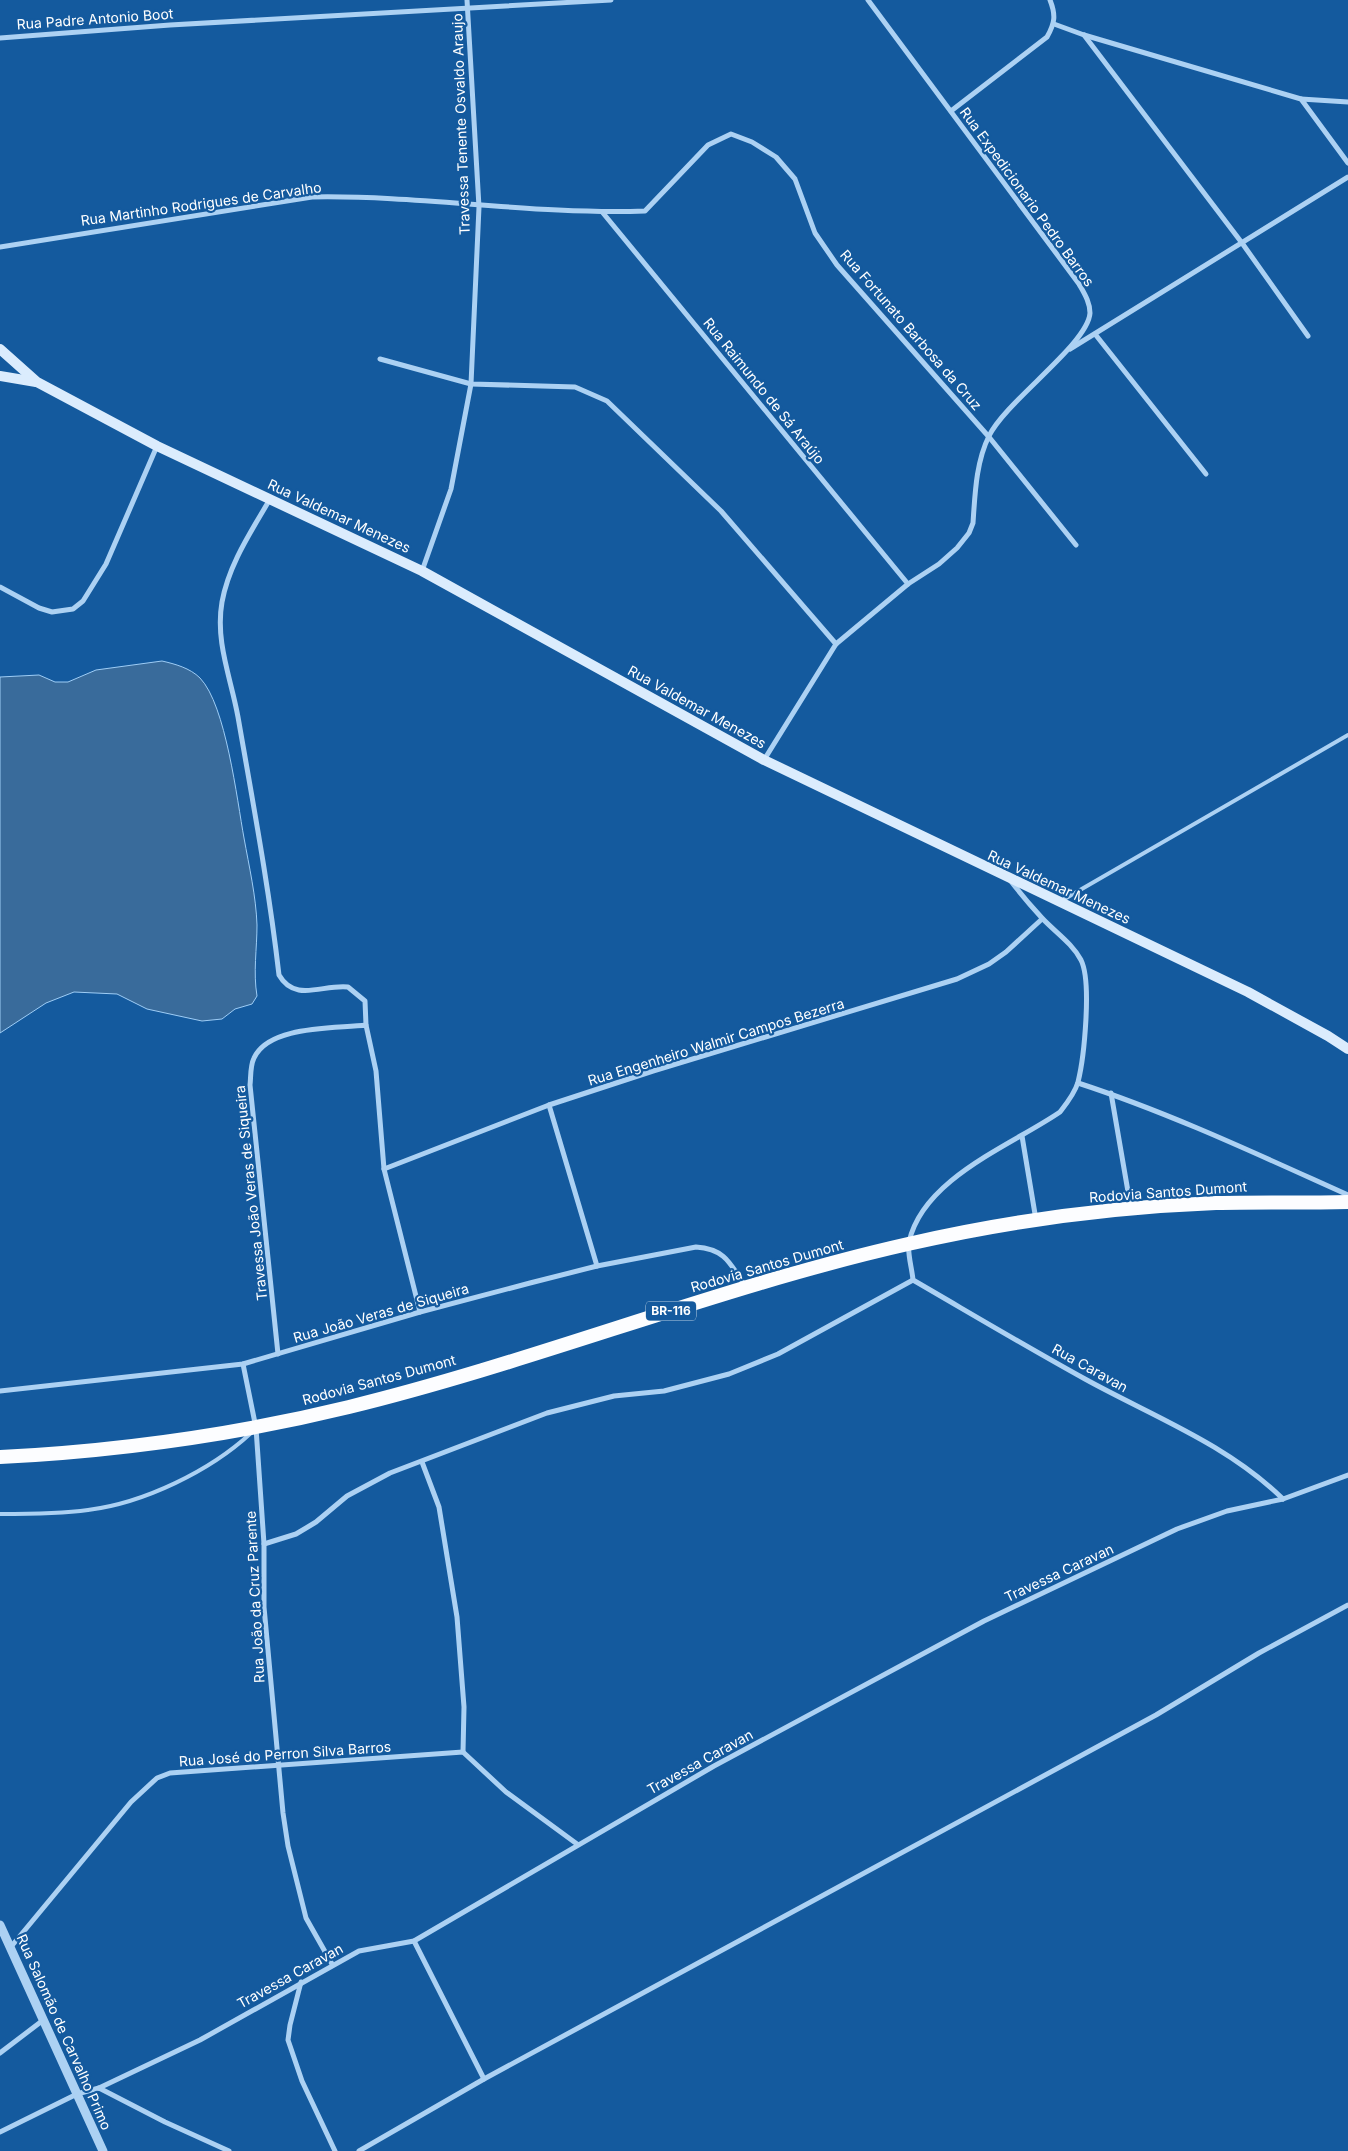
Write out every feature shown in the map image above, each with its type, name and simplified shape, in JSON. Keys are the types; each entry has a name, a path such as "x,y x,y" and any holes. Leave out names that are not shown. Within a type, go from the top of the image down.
{"highway":[{"name":"Rodovia Santos Dumont","path":"0,1457 107,1450 256,1428 350,1406 433,1384 747,1288 909,1243 1036,1221 1131,1209 1217,1203 1348,1202"}],"main road":[{"path":"0,349 37,382"},
{"path":"0,376 37,382"},
{"name":"Rua Valdemar Menezes","path":"37,382 157,446 422,571 764,760 1248,992 1348,1049"}],"street":[{"name":"Travessa Tenente Osvaldo Araujo","path":"422,571 451,489 471,384 479,206 468,0"},
{"name":"Rua Padre Antonio Boot","path":"0,38 170,25 611,0"},
{"name":"Rua Expedicionario Pedro Barros","path":"764,760 836,644 908,584 939,564 957,548 969,532 973,523 981,459 989,437 996,425 1013,405 1081,334 1087,323 1090,307 1079,284 868,0"},
{"path":"951,111 1047,37 1054,24 1055,12 1050,0"},
{"path":"1054,24 1084,35 1300,99 1348,102"},
{"path":"1084,35 1242,243 1308,336"},
{"path":"1300,99 1348,163"},
{"name":"Rua Fortunato Barbosa da Cruz","path":"645,211 708,144 731,134 752,142 776,157 795,179 815,233 837,265 989,437 1076,545"},
{"path":"1062,354 1348,177"},
{"name":"Rua Martinho Rodrigues de Carvalho","path":"0,247 312,197 353,196 603,213 645,211"},
{"name":"Rua Raimundo de Sá Araújo","path":"603,213 908,584"},
{"path":"1094,334 1206,474"},
{"path":"380,359 471,384 575,387 606,402 721,511 836,644"},
{"path":"0,587 39,608 52,612 73,609 83,601 106,564 157,446"},
{"path":"270,498 237,556 228,577 222,603 220,625 223,660 236,708 263,858 279,975 294,990 301,992 348,987 365,1000 366,1025 376,1071 384,1169 420,1312"},
{"path":"264,1544 296,1534 367,1484 547,1413 614,1396 664,1391 729,1374 778,1354 913,1280 909,1243 918,1219 940,1190 968,1169 1060,1112 1070,1100 1078,1083 1084,1036 1086,978 1084,968 1072,948 1042,919 1008,878"},
{"name":"Rua Engenheiro Walmir Campos Bezerra","path":"384,1169 549,1105 734,1046 864,1009 957,979 989,964 1006,952 1042,919"},
{"name":"Travessa João Veras de Siqueira","path":"278,1354 250,1085 252,1061 262,1046 277,1038 318,1028 366,1025"},
{"path":"1078,1083 1245,1148 1348,1195"},
{"path":"1110,1094 1131,1209"},
{"path":"549,1105 597,1266"},
{"path":"1022,1136 1036,1221"},
{"name":"Rua João Veras de Siqueira","path":"0,1391 243,1364 420,1312 597,1266 696,1247 710,1248 727,1258 747,1288"},
{"name":"Rua Caravan","path":"913,1280 1085,1379 1224,1452 1250,1469 1283,1498"},
{"name":"Rua João da Cruz Parente","path":"243,1364 256,1428 264,1544 264,1607 288,1846 306,1918 332,1964"},
{"path":"422,1462 439,1507 456,1617 464,1706 464,1752 506,1792 577,1844"},
{"name":"Travessa Caravan","path":"0,2132 77,2094 98,2088 200,2040 332,1964 359,1951 414,1941 577,1844 714,1766 984,1621 1177,1529 1227,1511 1283,1498 1348,1475"},
{"path":"359,2151 484,2079 1156,1715 1259,1653 1348,1605"},
{"name":"Rua José do Perron Silva Barros","path":"10,1948 131,1802 157,1778 170,1773 201,1770 464,1752"},
{"name":"Rua Salomão de Carvalho Primo","path":"0,1925 42,2021 103,2151"},
{"path":"414,1941 484,2079"},
{"path":"300,1982 288,2040 302,2081 335,2151"},
{"path":"0,2052 42,2021"},
{"path":"98,2088 165,2122 229,2151"}],"lane":[{"path":"1059,902 1348,735"},
{"path":"0,1514 89,1510 147,1495 196,1473 239,1444 256,1428"}],"water":[{"path":"162,661 187,669 200,678 209,691 224,730 255,903 257,925 255,978 257,996 252,1004 235,1009 222,1019 202,1021 147,1009 117,994 74,992 46,1003 0,1033 0,677 39,675 55,682 68,682 96,670"}]}
